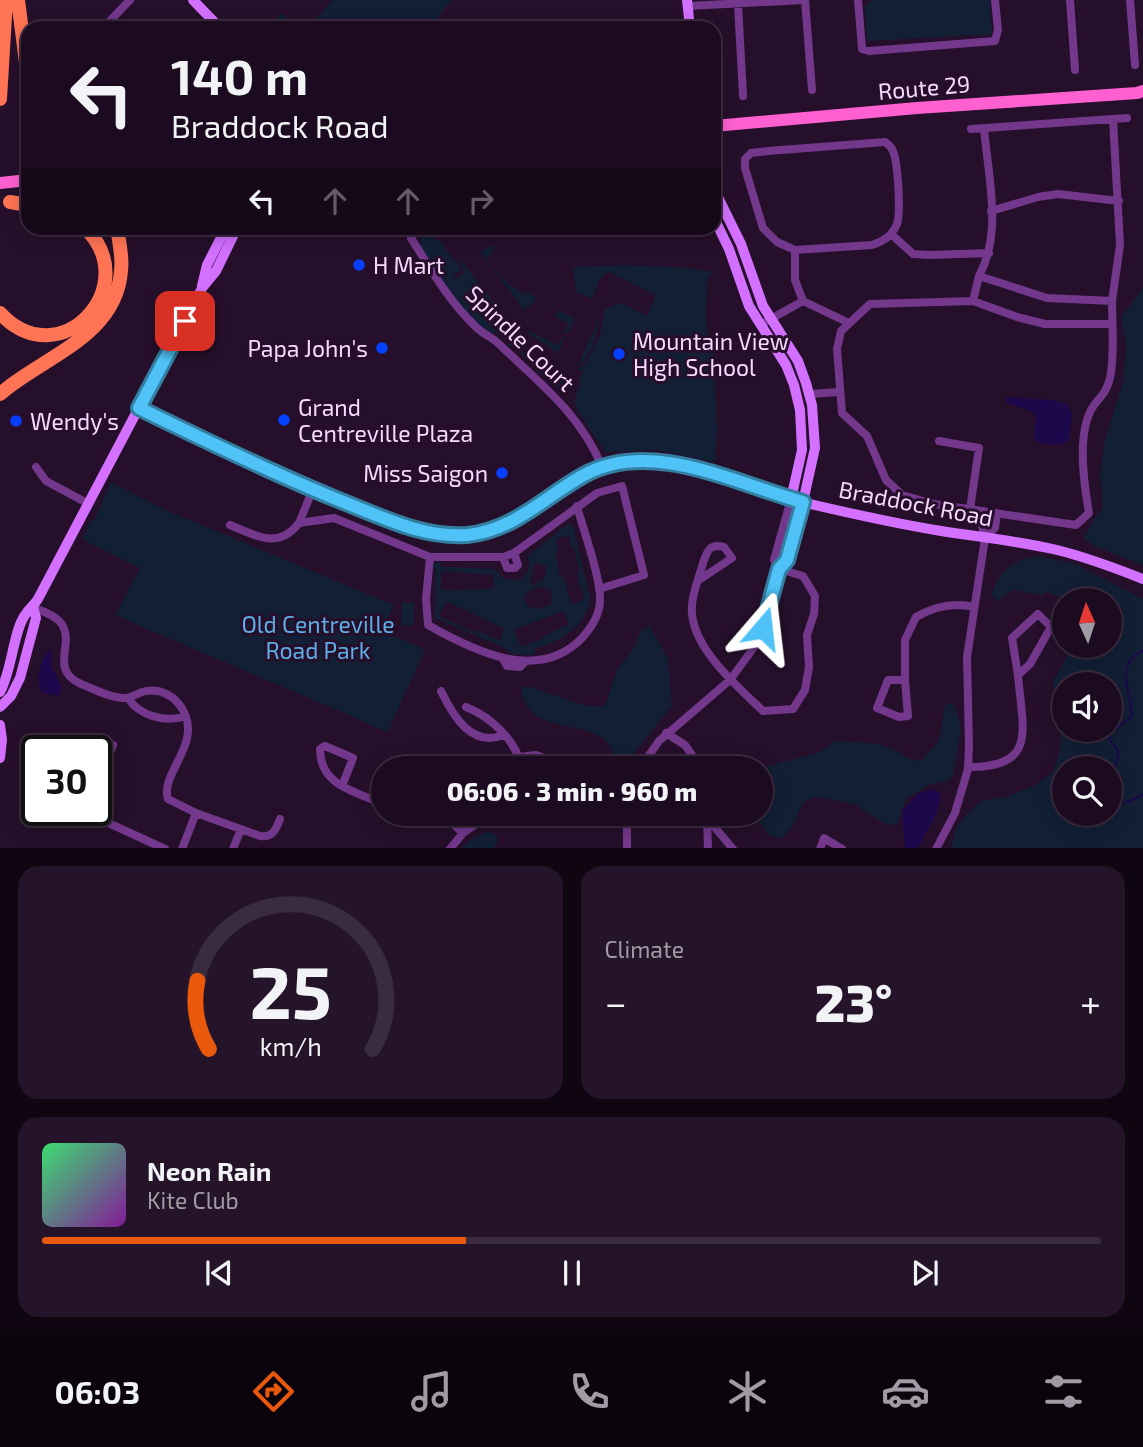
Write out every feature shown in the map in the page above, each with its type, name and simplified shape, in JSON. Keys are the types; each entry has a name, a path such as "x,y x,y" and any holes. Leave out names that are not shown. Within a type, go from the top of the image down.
{"highway":[{"path":"0,99 6,0"},
{"path":"18,0 21,23"},
{"path":"0,313 19,328 48,335 66,332 85,321 101,296 105,276 100,247 91,235"},
{"path":"0,394 30,370 82,339 107,311 122,269 118,235"}],"main road":[{"name":"Route 29","path":"721,126 917,108 1141,93"}],"street":[{"path":"110,21 130,0"},
{"path":"193,0 213,21"},
{"path":"689,21 687,3 738,4 805,0 811,90"},
{"path":"858,0 860,41 862,49 869,51 995,41 998,30 995,0"},
{"path":"1070,0 1075,70"},
{"path":"1130,0 1135,65"},
{"path":"738,4 743,96"},
{"path":"1132,34 1143,34"},
{"path":"971,129 1128,118"},
{"path":"1112,324 1045,324 973,301 870,304 841,331 837,349 842,414 867,436 886,480 902,495 934,504 1076,525 1089,513 1083,481 1085,428 1092,409 1105,393 1111,374 1112,324 1112,301 1120,245 1113,119"},
{"path":"973,301 978,276 989,253 993,236 984,128"},
{"path":"885,142 893,152 899,214 891,234 872,246 795,250 777,242 763,228 745,168 745,159 751,153 885,142"},
{"path":"991,211 1058,194 1119,201"},
{"path":"647,756 666,733 730,680 749,655 763,628 779,569 787,560 815,448 812,405 798,361 755,287 741,244 721,203"},
{"path":"699,580 732,558 724,547 712,546 707,550 692,605 692,621 700,640 721,670 763,711 793,709 806,690 809,667 807,635 814,614 815,596 803,576 779,569 774,560 802,450 800,410 786,365 744,295 721,232"},
{"path":"891,234 913,254 989,253"},
{"path":"202,288 207,264 222,235"},
{"path":"0,692 6,680 24,615 33,607 202,288 216,271 234,235"},
{"name":"Spindle Court","path":"411,238 437,279 473,324 486,337 497,342 562,402 583,429 602,467"},
{"path":"795,250 795,279 803,301 849,323"},
{"path":"978,276 1047,298 1112,301"},
{"path":"760,325 803,301"},
{"path":"809,394 839,392"},
{"name":"Braddock Road","path":"139,408 234,455 313,489 417,530 443,535 493,530 512,522 579,478 602,467 632,462 671,464 791,499 902,524 1060,550 1143,579"},
{"path":"939,441 979,448 970,509"},
{"path":"36,467 46,481 87,503"},
{"path":"299,523 334,518 430,557 503,557 597,493 622,486 644,576 600,589"},
{"path":"230,525 265,539 280,539 292,533 299,523 313,489"},
{"path":"430,557 426,599 428,625 503,659 526,661 565,651 591,627 599,609 600,589 577,506"},
{"path":"937,848 955,813 968,767 970,746 967,657 985,538 982,526 983,511"},
{"path":"985,538 995,528 997,513"},
{"path":"503,557 507,568 515,568 518,565 514,552"},
{"path":"905,680 888,680 877,708 899,717 908,716 905,640 916,617 943,606 959,604 974,607"},
{"path":"33,607 61,623 65,632 63,666 68,675 77,682 114,697 128,698 153,690 163,692 180,705 186,716 188,737 166,789 168,799 196,813 266,837 275,831 280,819"},
{"path":"0,707 11,696 20,678 36,618 33,607"},
{"path":"968,767 1001,764 1013,758 1020,749 1022,730 1012,638 1038,614 1051,627 1030,664 1018,675"},
{"path":"441,691 452,713 478,738 494,739 503,735"},
{"path":"128,698 133,707 158,717 170,720 186,716"},
{"path":"466,707 483,713 518,756"},
{"path":"0,725 0,758"},
{"path":"666,733 685,745 693,756"},
{"path":"342,786 354,758 325,746 320,749 323,768 332,782 371,799"},
{"path":"182,848 196,813"},
{"path":"112,824 163,848"},
{"path":"455,826 463,833"},
{"path":"451,848 463,833 474,826"},
{"path":"626,826 627,848"},
{"path":"707,826 708,848"},
{"path":"715,826 732,848"},
{"path":"233,848 241,829"},
{"path":"820,848 824,838 840,848"}],"green space":[{"path":"333,0 452,0 435,21 314,21"},
{"path":"875,0 990,0 992,34 867,41 865,7"},
{"path":"282,13 291,21 274,21"},
{"path":"421,235 430,235 440,241 462,270 455,273 454,277 459,278 464,271 459,263 461,260 494,302 490,305 468,277 505,328 493,333 494,337 475,323 420,249"},
{"path":"493,245 493,253 486,258 494,269 525,295 527,291 537,296 524,310 480,252"},
{"path":"625,265 690,268 714,272 708,276 706,316 707,331 714,352 717,431 715,462 656,450 606,452 576,406 580,375 584,373 578,369 589,358 597,341 603,324 604,309 620,303 648,316 656,295 607,271 603,278 600,278 592,299 576,291 573,267"},
{"path":"1143,288 1143,565 1094,546 1083,538 1103,509 1100,472 1105,439 1123,382 1126,347 1121,317"},
{"path":"558,310 575,318 568,333 564,333 568,323 555,317"},
{"path":"600,317 590,351 577,367"},
{"path":"529,331 558,345 563,336 565,337 558,353 528,333"},
{"path":"516,340 515,346 560,378 566,374 569,383 564,392 543,376 513,346 508,347 507,344"},
{"name":"Old Centreville Road Park","path":"111,482 168,511 394,605 381,631 425,649 388,732 115,615 140,568 82,539 91,520 94,521"},
{"path":"568,524 573,526 590,598 584,617 563,637 535,649 533,655 512,654 505,648 435,618 436,569 433,569 432,565 441,562 441,567 495,569 504,579 518,580 528,570 527,556","holes":["569,536 580,572 577,573 584,600 571,604 563,576 560,576 555,552 558,550 556,539","535,563 547,567 543,581 538,580 536,586 531,584 530,579","441,571 494,575 493,589 441,590","536,587 550,589 550,605 539,609 529,607 524,598 526,593","446,601 504,629 499,640 475,630 473,632 439,616","563,611 569,624 521,647 514,630"]},
{"path":"1038,556 1075,564 1122,588 1052,588 1052,594 1048,592 1040,595 1013,590 998,601 991,595 999,579 1008,568"},
{"path":"1122,588 1143,599 1143,848 951,848 957,826 982,801 1010,796 1037,784 1052,773 1052,826 1122,826 1122,756 1058,756 1061,742 1122,742 1122,672 1058,672 1066,658 1122,658"},
{"path":"402,602 414,603 413,626 401,625"},
{"path":"650,626 668,659 672,706 632,756 610,756 612,749 603,739 591,732 548,721 535,714 526,703 521,687 530,687 586,706 605,706 617,670 634,648 641,630"},
{"path":"954,703 961,728 954,773 948,781 930,784 906,799 897,824 887,825 854,804 817,797 807,800 801,807 794,824 782,839 769,835 763,826 773,826 773,765 820,752 835,741 885,746 921,761 939,741 945,705"},
{"path":"488,831 497,835 494,848 462,848 471,839"}],"shaded area":[{"path":"1005,399 1052,400 1066,404 1072,413 1069,441 1052,445 1034,440 1036,417 1033,412 1007,403"},
{"path":"51,648 51,664 62,688 58,696 43,693 38,677 41,664"},
{"path":"931,789 940,792 933,821 918,848 905,848 902,812 917,794"}],"waterway":[{"path":"1143,651 1134,656 1126,671 1132,716 1110,734 1111,742 1118,752 1114,776 1115,795 1124,802 1143,795"}],"place":[{"name":"H Mart","path":"359,265"},
{"name":"Papa John's","path":"382,348"},
{"name":"Mountain View High School","path":"619,354"},
{"name":"Grand Centreville Plaza","path":"284,420"},
{"name":"Wendy's","path":"16,421"},
{"name":"Miss Saigon","path":"502,473"}],"route":[{"path":"185,321 139,408 234,455 417,530 452,535 493,530 523,516 586,474 602,467 632,462 661,462 698,470 803,502 787,560 779,569 763,628"}]}
